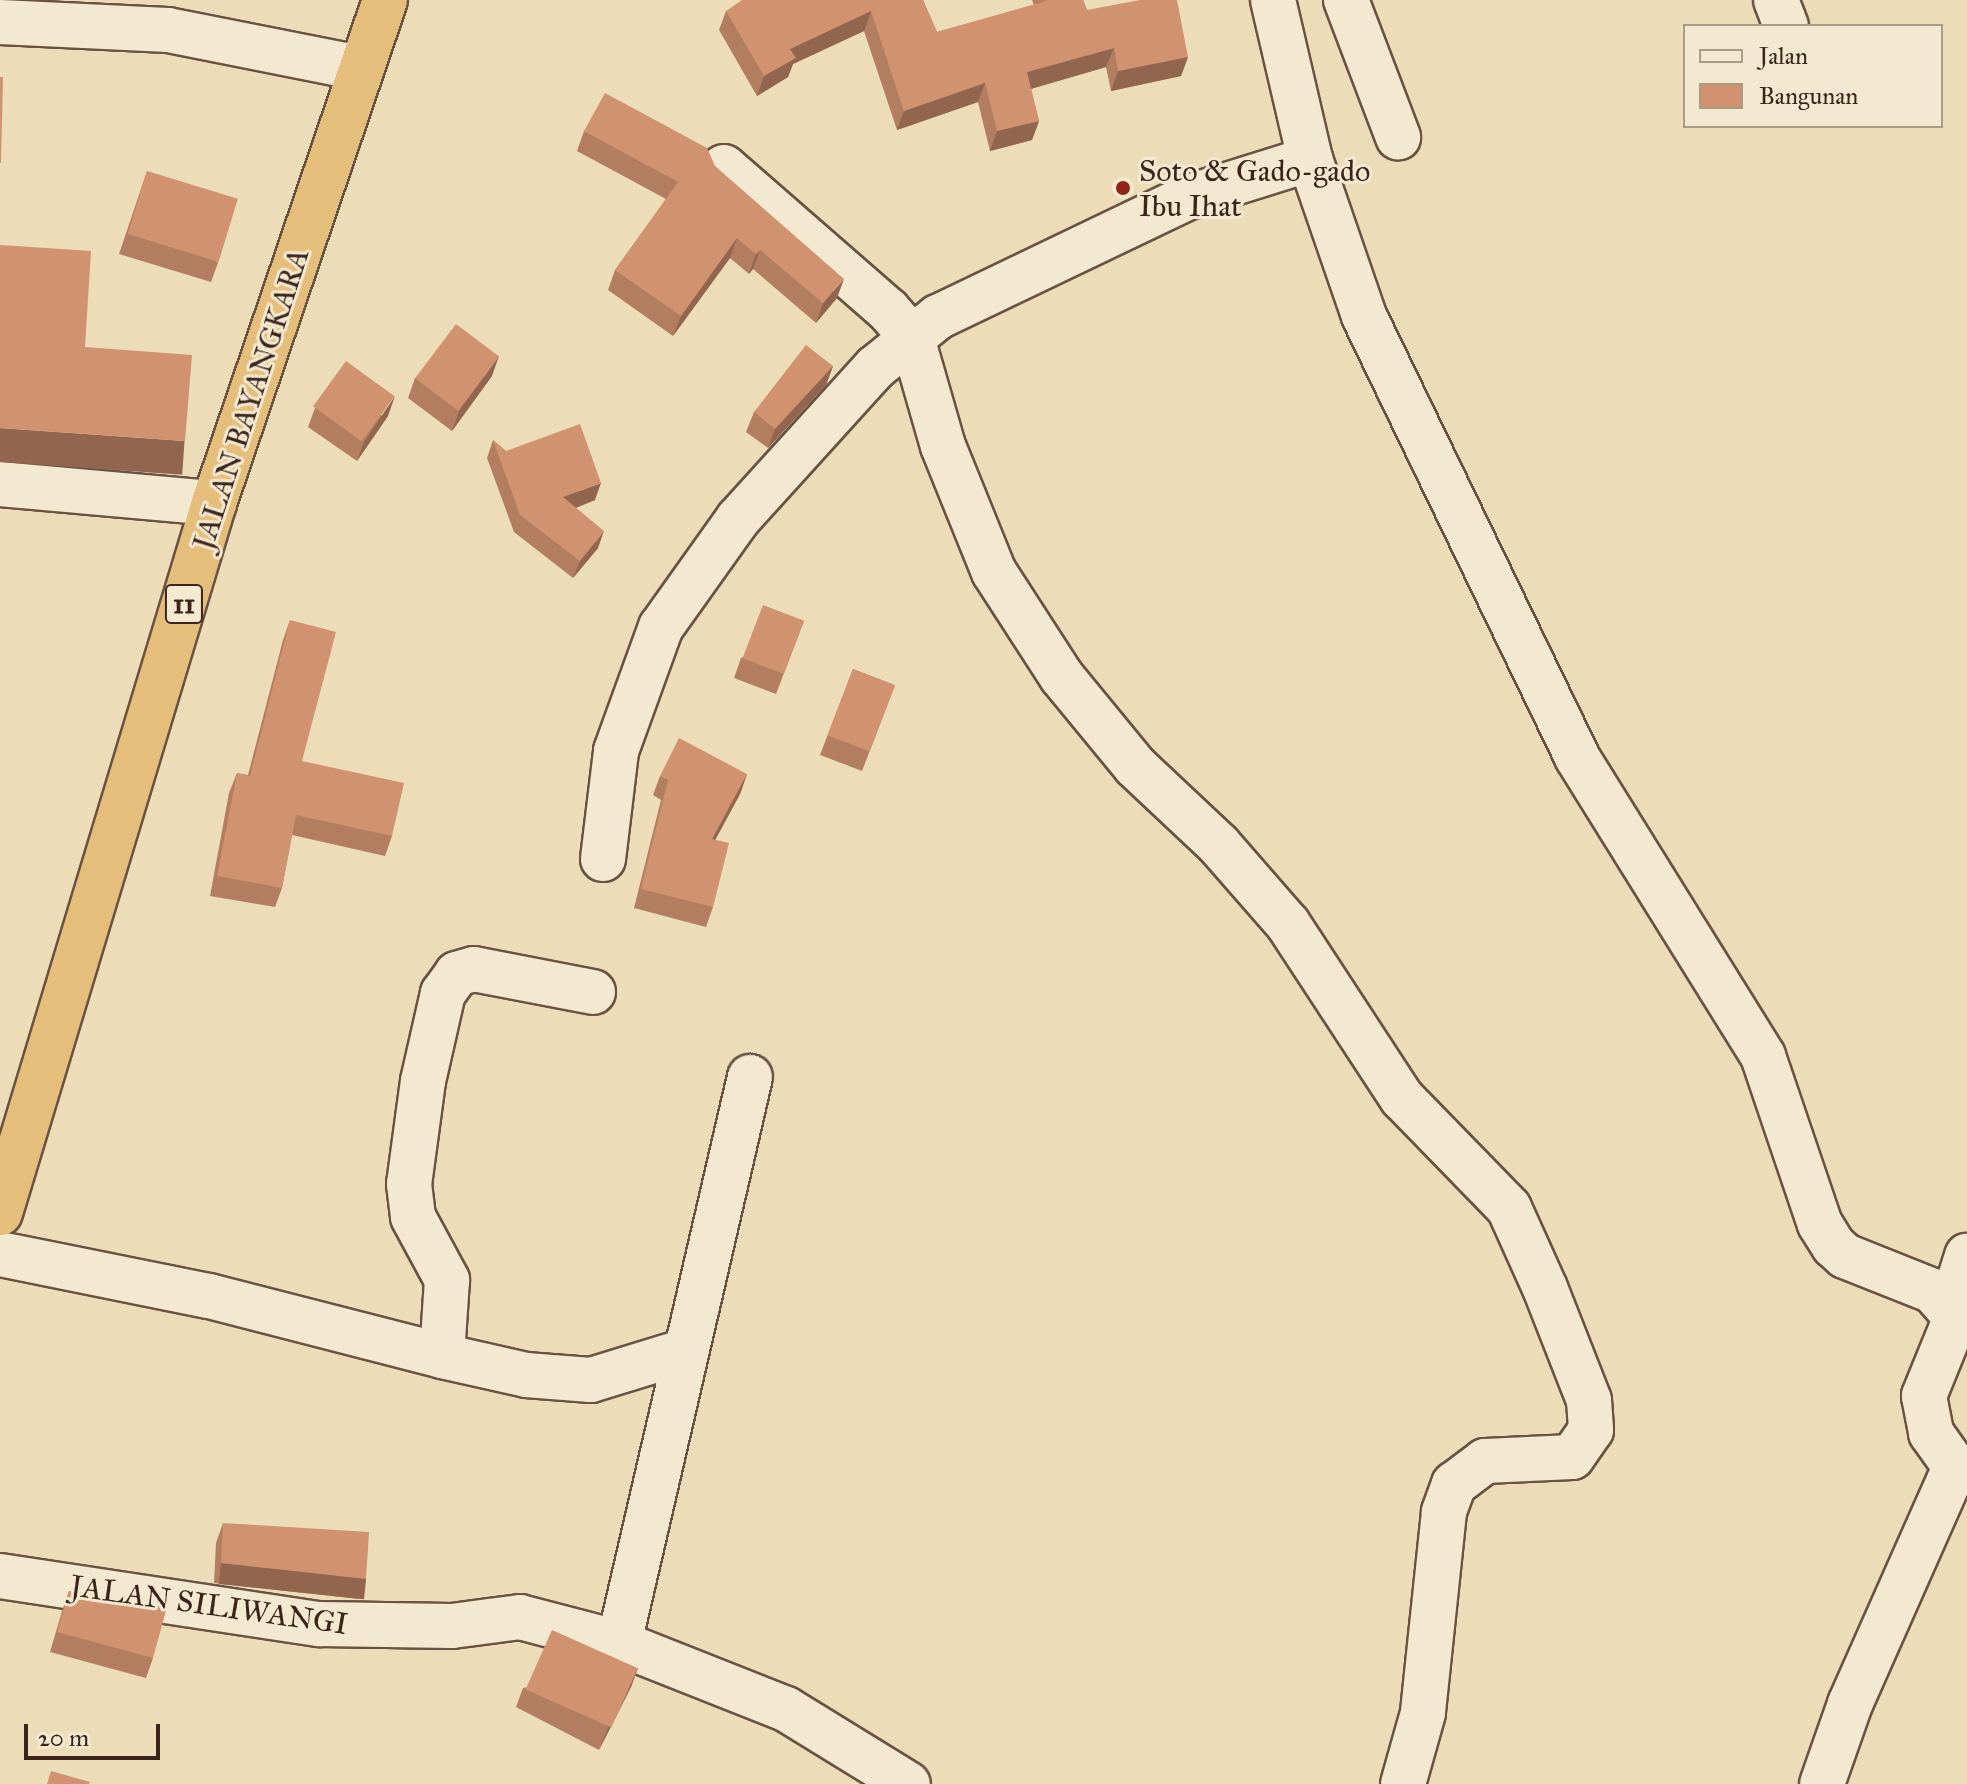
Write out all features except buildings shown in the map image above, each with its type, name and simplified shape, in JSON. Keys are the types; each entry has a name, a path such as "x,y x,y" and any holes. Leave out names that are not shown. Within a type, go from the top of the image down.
{"highway":[{"name":"JALAN BAYANGKARA","path":"0,1213 214,503 385,0"}],"street":[{"path":"1273,0 1310,159 1364,316 1577,757 1763,1056 1820,1224 1845,1256 1933,1291 1950,1310 1954,1322 1924,1396 1931,1433 1963,1471 1949,1481 1850,1704 1822,1784"},
{"path":"1346,0 1398,137"},
{"path":"1776,0 1785,24"},
{"path":"0,22 168,30 360,68"},
{"path":"603,859 616,751 661,627 748,507 866,377 938,317 1189,197 1310,159"},
{"path":"724,167 888,310 912,338 943,446 994,572 1062,677 1125,755 1219,845 1288,924 1402,1098 1509,1208 1589,1400 1591,1430 1572,1457 1485,1461 1454,1484 1444,1512 1423,1713 1403,1784"},
{"path":"0,484 214,503"},
{"path":"442,1356 447,1280 413,1217 409,1184 423,1081 443,993 457,974 474,969 593,992"},
{"path":"619,1643 750,1077"},
{"path":"0,1254 209,1296 526,1375 591,1380 685,1351"},
{"path":"1950,1310 1967,1256"},
{"name":"JALAN SILIWANGI","path":"0,1576 319,1624 452,1626 520,1617 619,1643 786,1709 908,1784"}],"place":[{"name":"Soto & Gado-gado Ibu Ihat","path":"1123,188"}]}
